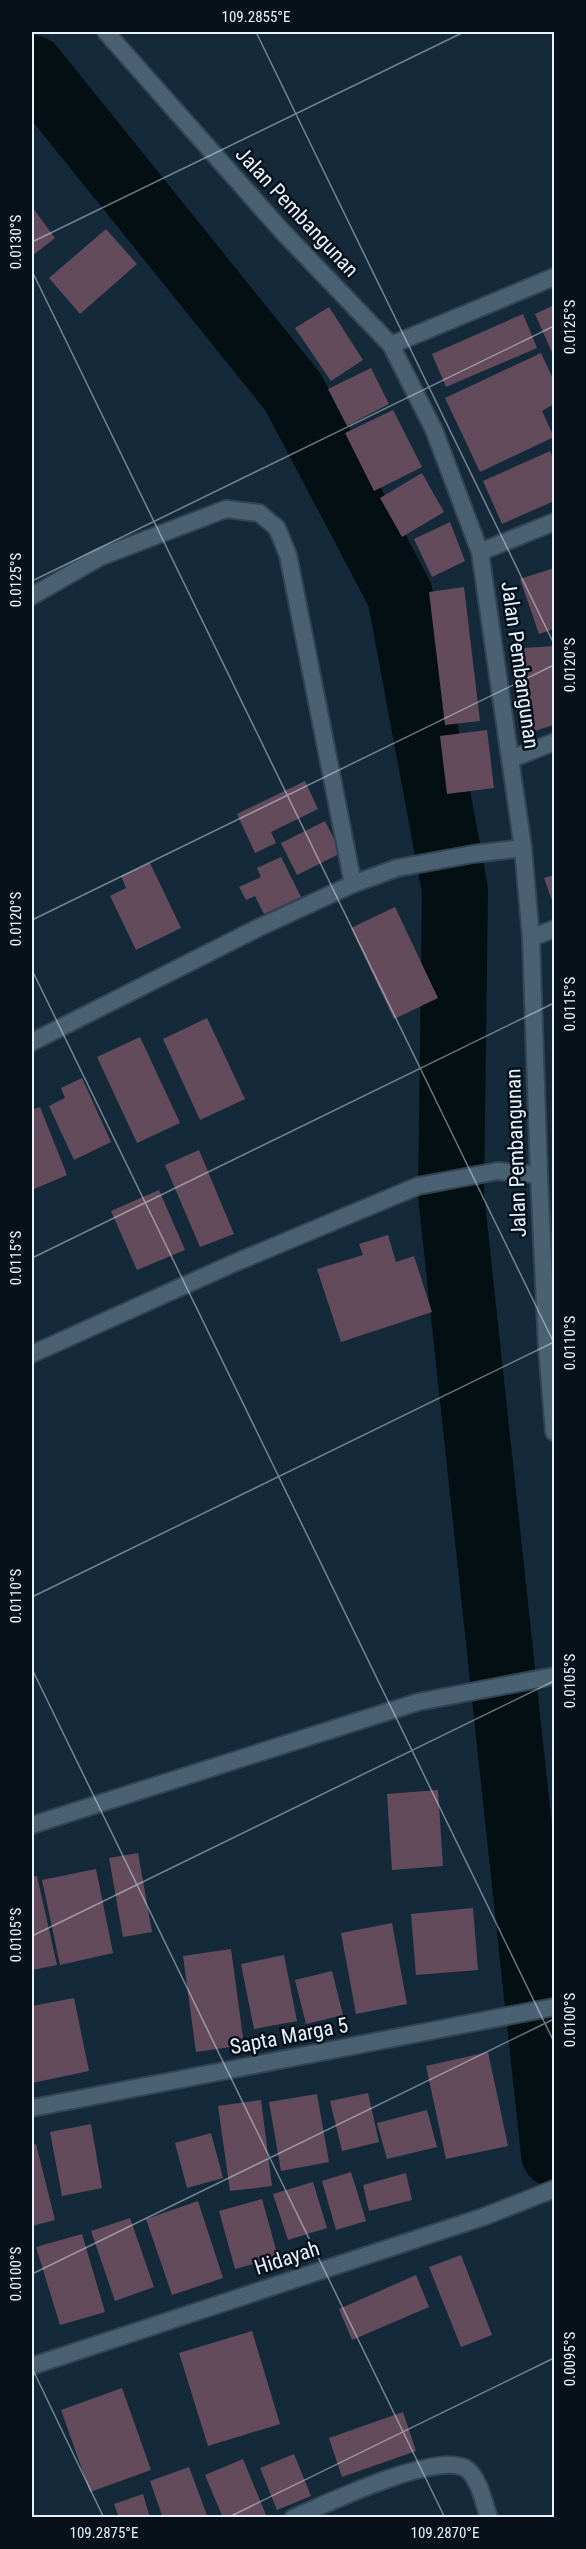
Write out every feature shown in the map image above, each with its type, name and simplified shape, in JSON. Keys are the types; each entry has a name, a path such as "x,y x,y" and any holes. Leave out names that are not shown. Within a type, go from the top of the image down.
{"street":[{"name":"Jalan Pembangunan","path":"106,32 282,231 391,345 434,430 480,552 523,848 531,938 538,1175 555,1432"},
{"path":"391,345 555,277"},
{"path":"32,596 100,557 226,509 260,513 277,528 288,555 353,884"},
{"path":"480,552 555,522"},
{"path":"511,759 555,742"},
{"path":"32,1042 258,928 353,884 397,868 473,854 523,848"},
{"path":"531,938 555,929"},
{"path":"32,1354 232,1263 418,1186 498,1171 538,1175"},
{"path":"32,1825 418,1702 546,1677"},
{"name":"Sapta Marga 5","path":"32,2108 555,2007"},
{"name":"Hidayah","path":"32,2366 483,2217 555,2189"},
{"path":"293,2517 383,2480 442,2464 465,2468 474,2477 489,2517"}],"building":[{"path":"32,207 55,238 32,256"},
{"path":"106,229 137,264 80,314 49,278"},
{"path":"554,305 554,357 535,314"},
{"path":"329,307 363,360 331,381 295,328"},
{"path":"523,314 537,348 446,387 432,354"},
{"path":"541,353 554,381 554,404 542,411 554,437 480,472 445,398"},
{"path":"371,368 389,404 347,426 328,389"},
{"path":"393,410 422,467 374,491 345,433"},
{"path":"550,451 554,460 554,501 502,524 483,481"},
{"path":"422,473 444,512 402,537 380,498"},
{"path":"450,522 465,561 432,577 414,539"},
{"path":"554,568 554,629 539,634 520,579"},
{"path":"464,587 480,721 445,725 429,592"},
{"path":"554,646 554,725 534,731 524,648"},
{"path":"487,730 494,788 447,794 440,736"},
{"path":"305,781 318,809 271,832 276,843 255,853 237,814"},
{"path":"325,821 341,853 297,875 281,843"},
{"path":"281,857 301,897 264,914 255,896 246,900 239,887 261,877 257,868"},
{"path":"150,863 181,928 136,950 110,896 126,888 121,876"},
{"path":"554,875 554,906 544,878"},
{"path":"395,907 438,998 394,1019 351,928"},
{"path":"207,1018 245,1099 200,1120 163,1039"},
{"path":"140,1037 180,1123 137,1143 97,1057"},
{"path":"82,1078 111,1142 74,1160 49,1106 65,1098 61,1088"},
{"path":"40,1107 67,1175 32,1190 32,1110"},
{"path":"199,1150 234,1234 200,1247 165,1165"},
{"path":"159,1190 185,1250 137,1270 111,1211"},
{"path":"388,1235 396,1262 414,1256 432,1312 341,1342 317,1269 363,1255 359,1244"},
{"path":"438,1790 443,1866 392,1870 387,1794"},
{"path":"138,1853 152,1932 123,1937 109,1858"},
{"path":"96,1869 113,1953 60,1965 42,1880"},
{"path":"37,1876 57,1965 32,1970 32,1877"},
{"path":"473,1908 478,1970 416,1975 411,1914"},
{"path":"392,1923 407,2004 356,2014 341,1933"},
{"path":"231,1949 244,2045 196,2052 183,1956"},
{"path":"284,1955 297,2021 254,2029 241,1964"},
{"path":"332,1971 343,2015 306,2024 295,1980"},
{"path":"74,1998 89,2071 32,2083 32,2006"},
{"path":"488,2052 508,2146 446,2159 426,2066"},
{"path":"368,2093 379,2142 342,2151 330,2101"},
{"path":"317,2094 329,2162 281,2171 269,2102"},
{"path":"261,2100 272,2186 230,2191 218,2106"},
{"path":"427,2110 437,2147 387,2159 377,2123"},
{"path":"91,2124 102,2188 62,2196 50,2132"},
{"path":"211,2133 223,2178 187,2188 175,2143"},
{"path":"36,2144 55,2220 32,2226 32,2145"},
{"path":"351,2172 366,2221 336,2230 322,2181"},
{"path":"406,2173 412,2200 369,2211 363,2185"},
{"path":"313,2182 327,2228 288,2240 273,2194"},
{"path":"262,2199 278,2257 235,2269 219,2211"},
{"path":"198,2201 223,2278 172,2295 146,2219"},
{"path":"130,2218 154,2287 115,2301 91,2231"},
{"path":"82,2234 105,2312 60,2325 36,2247"},
{"path":"461,2255 492,2335 461,2347 429,2267"},
{"path":"416,2275 429,2307 352,2340 339,2309"},
{"path":"252,2331 280,2424 208,2446 179,2353"},
{"path":"122,2388 151,2470 90,2492 61,2410"},
{"path":"403,2412 416,2451 342,2477 329,2438"},
{"path":"294,2454 311,2496 277,2510 260,2468"},
{"path":"243,2459 266,2515 261,2518 223,2518 205,2475"},
{"path":"189,2467 208,2518 163,2518 150,2481"},
{"path":"143,2494 150,2518 119,2518 114,2504"}],"waterway":[{"path":"32,68 293,392 400,595 455,890 451,1195 554,2154"}]}
